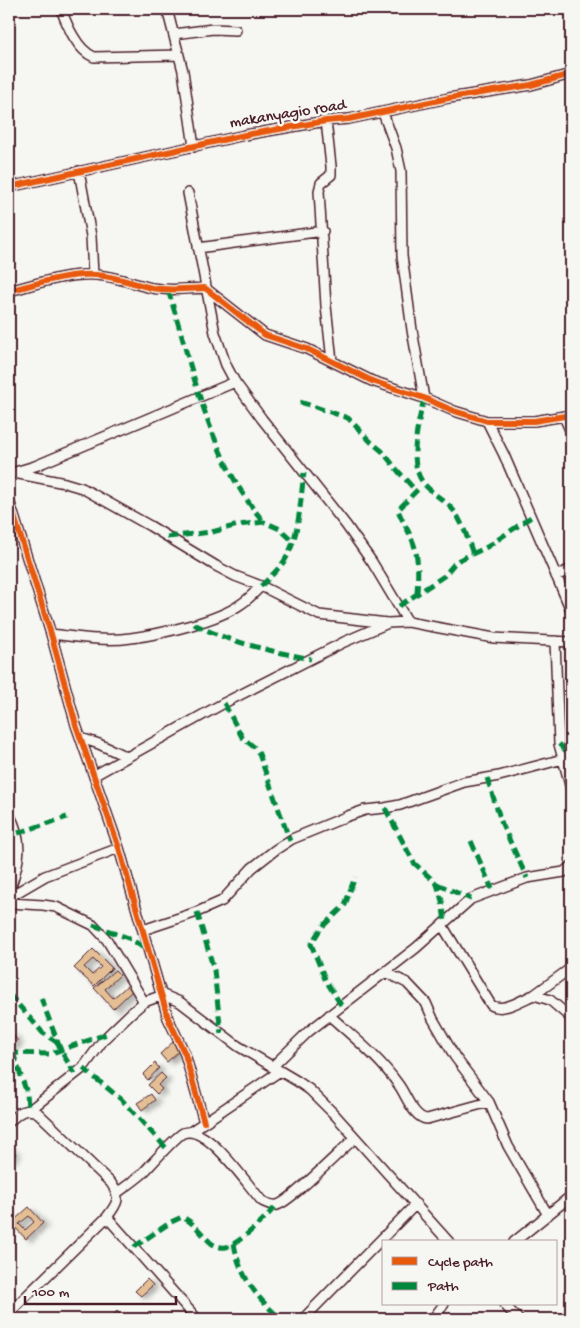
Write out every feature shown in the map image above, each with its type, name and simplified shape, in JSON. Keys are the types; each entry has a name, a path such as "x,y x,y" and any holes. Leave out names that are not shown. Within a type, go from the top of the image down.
{"street":[{"path":"61,9 72,32 88,55 94,57 179,55"},
{"path":"167,9 179,55 194,147"},
{"path":"174,34 213,29 236,30"},
{"name":"makanyagio road","path":"9,187 194,147 245,134 349,119 434,101 531,86 571,74"},
{"path":"383,113 396,148 401,171 402,256 424,398"},
{"path":"326,121 331,166 330,176 319,186 326,306 332,361"},
{"path":"79,171 91,236 93,275"},
{"path":"188,193 205,288 215,333 226,365 235,382 285,450 346,525 372,562 408,622"},
{"path":"198,248 323,231"},
{"path":"9,291 66,278 93,275 108,276 168,290 205,288 265,336 300,346 372,381 487,421 534,421 568,416 571,432"},
{"path":"10,472 35,466 235,382"},
{"path":"487,421 504,455 571,610"},
{"path":"10,472 82,488 216,566 320,615 388,623 408,622 494,638 571,642"},
{"path":"9,500 81,738 119,848 172,1028 185,1054 204,1122"},
{"path":"556,576 571,569"},
{"path":"51,634 86,639 112,639 131,638 156,633 194,624 232,610 249,598 261,586"},
{"path":"95,775 236,697 352,638 388,623"},
{"path":"554,641 559,744 571,789"},
{"path":"81,738 127,757"},
{"path":"142,930 197,912 222,900 252,868 275,850 292,839 348,816 365,810 400,804 464,782 499,776 563,759"},
{"path":"9,814 18,833 19,846 16,871 9,891"},
{"path":"9,897 45,876 119,848"},
{"path":"190,1132 276,1069 308,1032 416,948 470,899 492,889 527,878 564,872 571,866"},
{"path":"9,904 44,904 56,907 93,925 107,940 144,1002"},
{"path":"442,925 491,1005 500,1007 512,1005 534,995 571,968"},
{"path":"385,972 407,983 426,1003 455,1057 489,1102 508,1146 548,1215"},
{"path":"9,1122 26,1110 31,1109 83,1068 114,1028 144,1002 163,995 180,1002 238,1046 297,1080 310,1090 447,1240"},
{"path":"534,995 550,1000 571,1018"},
{"path":"329,1014 382,1063 422,1119 489,1102"},
{"path":"11,1308 107,1217 116,1206 117,1193 111,1183 43,1117 31,1109"},
{"path":"117,1193 140,1176 182,1133 190,1132 200,1135 218,1149 262,1200 268,1204 277,1205 299,1190 355,1138"},
{"path":"517,1240 571,1196"},
{"path":"303,1319 416,1204"},
{"path":"107,1217 197,1319"},
{"path":"432,1319 442,1306"},
{"path":"506,1306 518,1319"}],"building":[{"path":"93,949 112,968 94,986 74,968","holes":["93,959 101,967 92,975 84,967"]},
{"path":"115,970 120,975 105,989 113,998 128,985 133,990 113,1009 94,988"},
{"path":"9,1031 18,1041 9,1050"},
{"path":"175,1040 182,1048 167,1062 160,1054"},
{"path":"155,1063 159,1068 148,1080 143,1075"},
{"path":"161,1073 166,1078 158,1085 162,1089 157,1094 148,1085"},
{"path":"151,1094 155,1100 142,1110 137,1103"},
{"path":"9,1146 16,1154 9,1160"},
{"path":"29,1207 43,1223 26,1239 11,1223","holes":["29,1216 34,1222 25,1230 19,1224"]},
{"path":"147,1279 153,1285 141,1296 135,1291"},
{"path":"117,1311 125,1319 109,1319"}],"marked path":[{"path":"168,290 195,381 216,441 229,470 245,497 264,522"},
{"path":"424,398 417,431 415,455 419,476 425,485 454,511 463,526 473,554"},
{"path":"300,402 348,418 382,451 416,491"},
{"path":"261,586 285,560 294,540 299,518 304,473"},
{"path":"417,593 418,567 415,548 398,510 419,488"},
{"path":"399,606 444,576 459,560 487,547 531,517"},
{"path":"167,537 212,532 238,525 264,522 280,529 293,541"},
{"path":"194,624 237,641 311,659"},
{"path":"224,703 242,737 259,754 290,841"},
{"path":"559,744 571,756"},
{"path":"487,778 502,824 527,878"},
{"path":"385,808 414,863 437,884 445,922"},
{"path":"18,833 67,817"},
{"path":"471,841 492,889"},
{"path":"341,1005 325,979 311,944 321,928 345,905 355,877"},
{"path":"437,884 471,899"},
{"path":"197,912 214,970 221,1034"},
{"path":"93,925 131,939 149,952"},
{"path":"9,994 43,1033 58,1043"},
{"path":"41,998 61,1051 75,1074"},
{"path":"9,1053 49,1054 110,1033"},
{"path":"13,1053 27,1093 28,1109"},
{"path":"83,1068 122,1100 167,1149"},
{"path":"134,1247 171,1222 182,1217 194,1225 211,1243 226,1247 246,1235 277,1205"},
{"path":"234,1243 240,1266 250,1286 281,1319"}],"cycle path":[{"path":"9,187 245,135 326,121 349,119 449,98 531,85 571,74"},
{"path":"9,291 52,280 85,275 110,277 159,289 205,288 265,335 307,349 372,381 424,398 454,411 487,421 534,421 571,415"},
{"path":"9,500 51,634 76,725 119,848 168,1018 185,1054 204,1122"}]}
